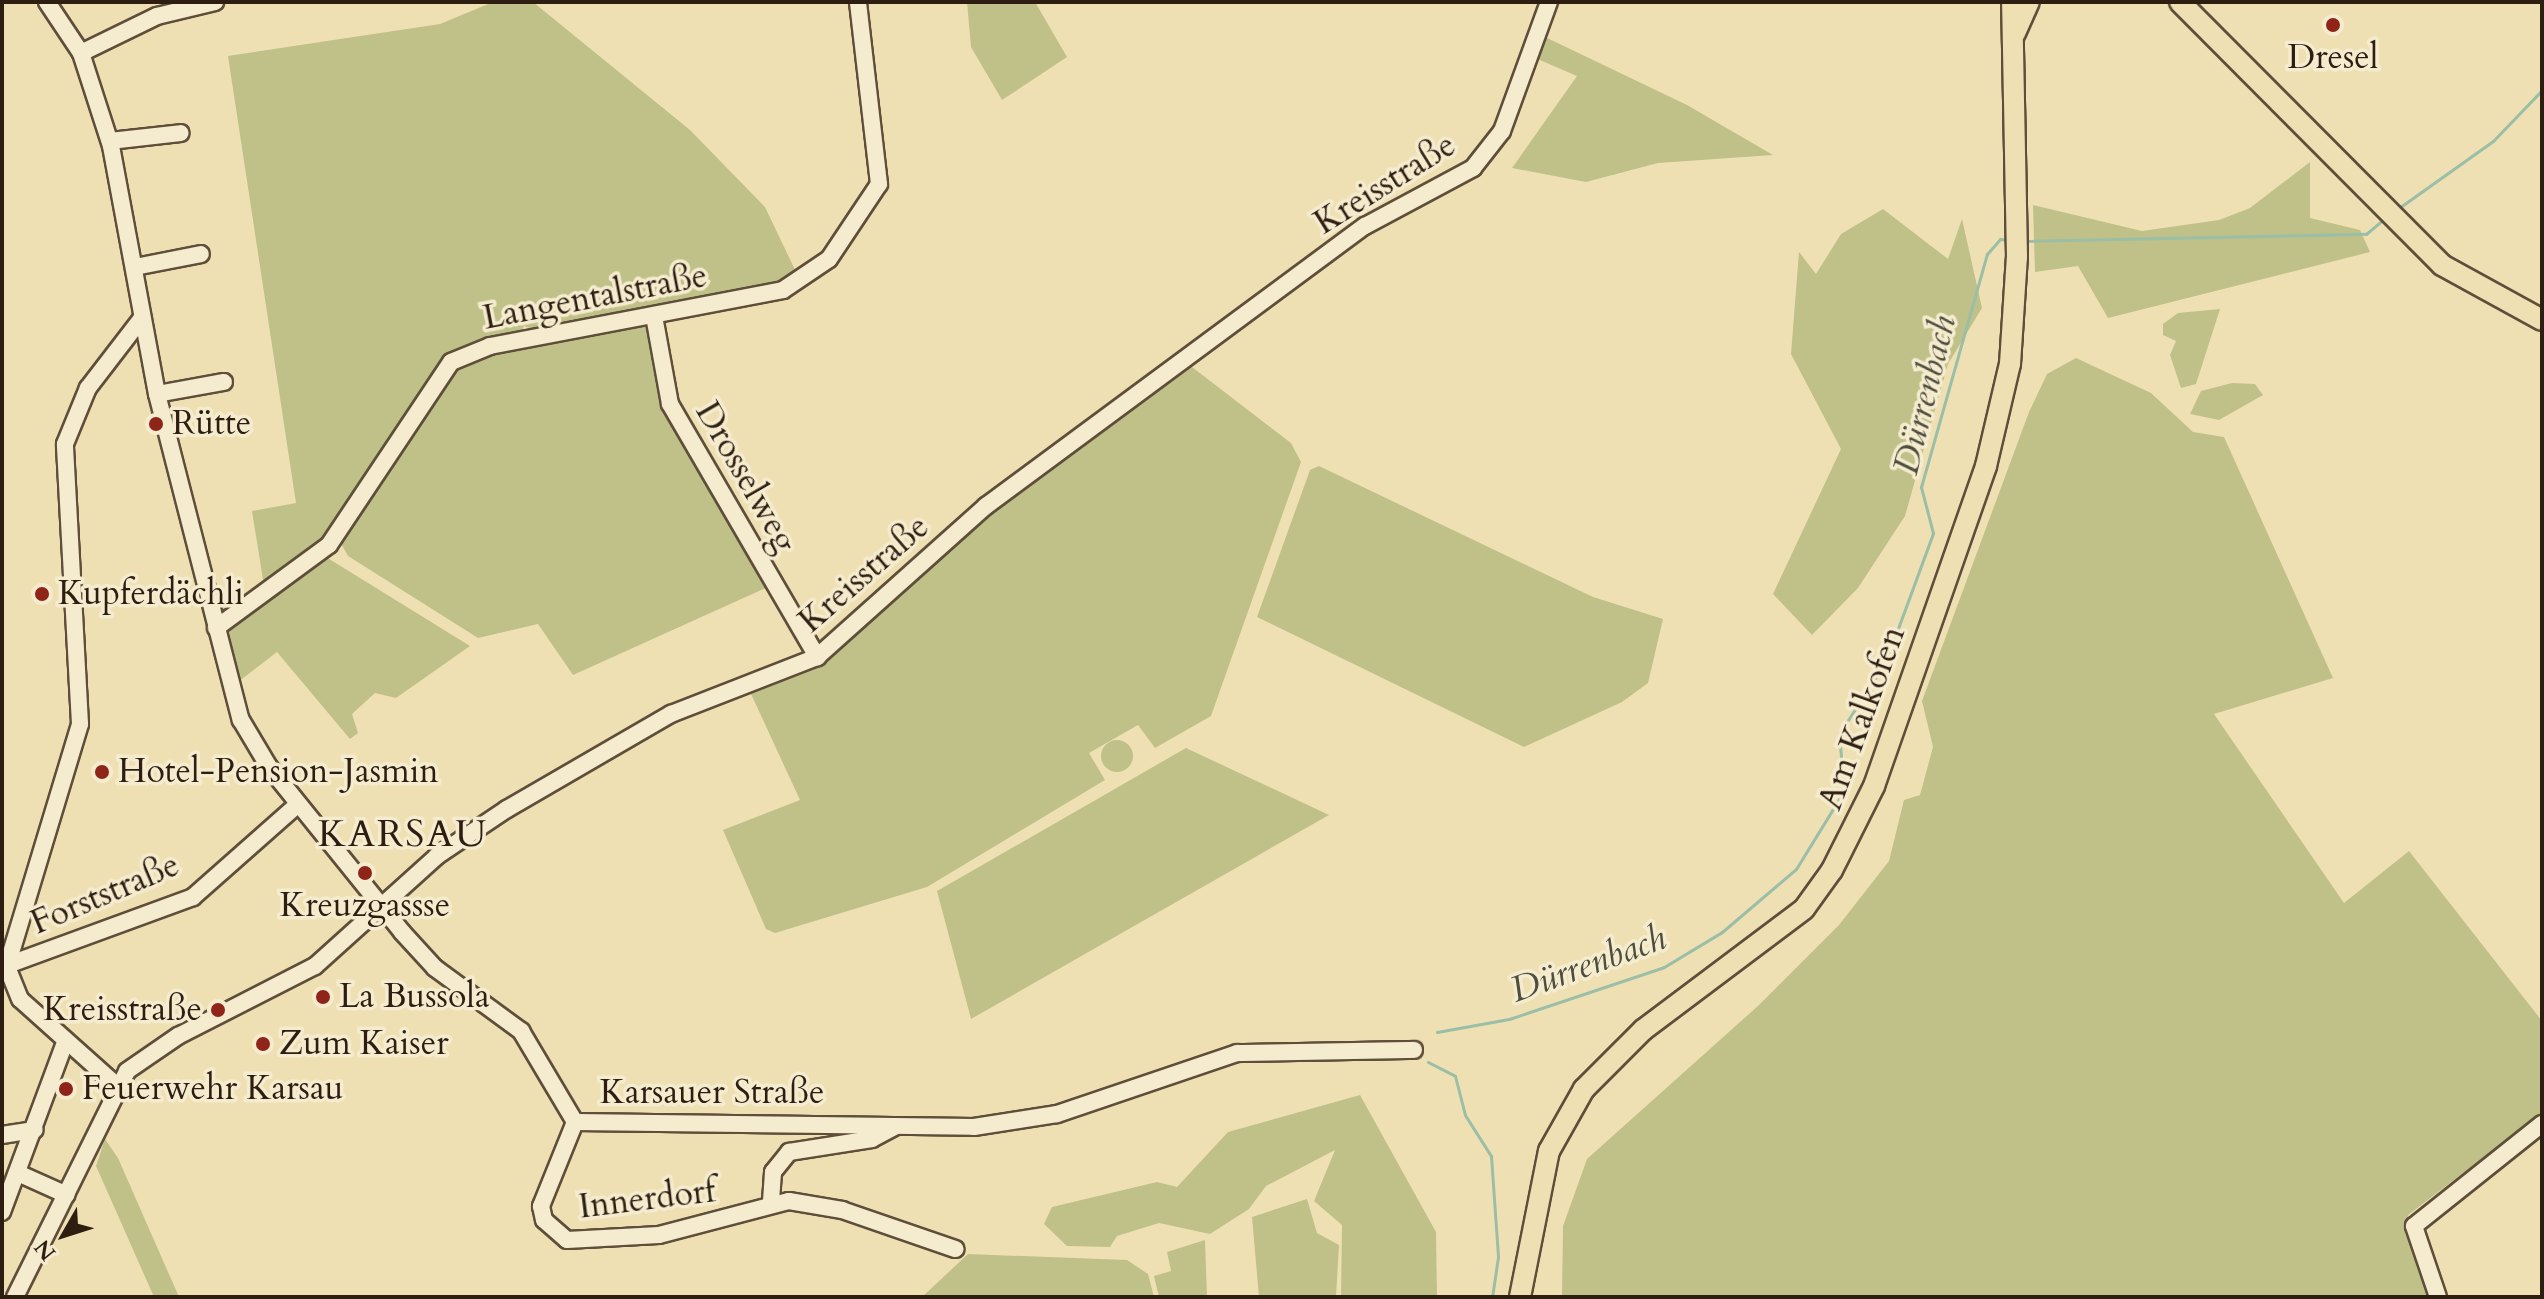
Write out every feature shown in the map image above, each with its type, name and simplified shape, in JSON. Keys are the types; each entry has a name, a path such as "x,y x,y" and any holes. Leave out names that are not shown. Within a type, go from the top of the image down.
{"main road":[{"name":"Am Kalkofen","path":"1996,2 2012,40"},
{"name":"Am Kalkofen","path":"1520,1297 1549,1151 1584,1089 1643,1030 1804,909 1855,831 1986,466 2010,364 2017,257 2012,2"},
{"path":"2012,40 2029,2"},
{"path":"2180,2 2403,229 2473,287 2542,320"}],"street":[{"name":"Karsauer Straße","path":"47,2 81,53 110,141 157,394 241,720 298,804 435,968 521,1031 575,1122 974,1127 1057,1114 1237,1053 1414,1050"},
{"path":"81,53 159,9 215,2"},
{"name":"Langentalstraße","path":"216,628 329,545 451,362 490,346 783,290 829,259 860,219 879,184 858,2"},
{"name":"Kreisstraße","path":"15,1297 67,1195 115,1084 178,1036 315,966 385,908 437,856 608,748 671,714 817,657 986,506 1365,226 1473,168 1502,131 1549,2"},
{"path":"110,141 181,133"},
{"path":"135,267 201,254"},
{"name":"Drosselweg","path":"654,316 670,404 817,657"},
{"path":"115,1084 65,1043 20,999 5,966 80,724 65,444 76,410 142,318"},
{"path":"120,347 150,360"},
{"path":"157,394 224,382"},
{"name":"Forststraße","path":"5,966 193,897 298,804"},
{"path":"2,1212 20,1174 65,1043"},
{"name":"Innerdorf","path":"575,1122 541,1206 544,1220 567,1240 659,1235 729,1221 771,1201 821,1204 955,1249"},
{"path":"2438,1297 2414,1226 2542,1124"},
{"path":"771,1201 773,1172 789,1152 872,1139 899,1125"},
{"path":"2,1135 35,1130"},
{"path":"20,1174 67,1195"}],"green space":[{"path":"493,2 533,2 690,130 765,207 798,276 779,286 541,332 524,326 519,336 457,355 330,536 223,618 219,604 264,586 252,511 296,503 228,56 440,24"},
{"path":"967,2 1035,2 1067,57 1002,100 971,47"},
{"path":"1543,36 1687,105 1773,155 1658,163 1586,182 1512,168 1577,76 1535,58"},
{"path":"2310,162 2310,218 2360,230 2370,252 2108,318 2078,266 2035,272 2033,205 2142,231 2219,220 2250,208"},
{"path":"1883,209 1948,259 1962,219 1982,308 1948,364 1905,516 1858,588 1812,635 1773,594 1841,449 1791,354 1799,252 1816,274 1841,234"},
{"path":"2220,309 2196,384 2181,388 2170,355 2176,341 2163,335 2163,324 2178,313"},
{"path":"644,324 653,331 657,385 680,437 768,587 573,675 538,624 478,638 348,556 339,540 445,374 480,352"},
{"path":"2076,358 2151,393 2193,432 2224,437 2333,678 2214,714 2344,903 2409,851 2542,1021 2542,1113 2408,1215 2417,1268 2432,1297 1562,1297 1563,1226 1587,1159 1759,1005 1839,925 1889,861 1904,800 1920,795 1933,747 1922,701 2029,412 2047,374"},
{"path":"1192,367 1291,443 1301,462 1211,716 1155,748 1138,725 1089,753 1105,780 927,887 775,933 766,929 723,830 800,800 751,694 813,670 975,527"},
{"path":"2232,383 2255,384 2263,395 2219,420 2190,414 2201,391"},
{"path":"1319,466 1593,597 1663,619 1648,683 1622,702 1524,747 1257,617 1310,470"},
{"path":"326,557 470,646 396,698 375,693 352,714 358,733 350,739 277,652 238,682 227,633"},
{"path":"1117,740 1128,745 1133,756 1128,767 1117,772 1106,767 1101,756 1106,745"},
{"path":"1186,748 1329,815 971,1019 937,891"},
{"path":"1360,1095 1436,1232 1437,1297 1341,1297 1342,1225 1314,1201 1335,1150 1266,1186 1249,1209 1210,1234 1159,1223 1117,1236 1110,1247 1067,1246 1044,1224 1052,1207 1157,1182 1177,1187 1228,1132"},
{"path":"105,1139 118,1158 179,1297 154,1297 96,1166"},
{"path":"1307,1199 1317,1233 1339,1245 1336,1297 1259,1297 1252,1217"},
{"path":"1205,1240 1207,1297 1159,1297 1154,1276 1171,1271 1167,1252"},
{"path":"968,1254 1127,1260 1148,1274 1154,1297 922,1297"}],"waterway":[{"name":"Dürrenbach","path":"2396,210 2493,141 2542,90"},
{"name":"Dürrenbach","path":"2025,241 2366,234 2384,219"},
{"name":"Dürrenbach","path":"1437,1032 1509,1019 1664,967 1722,932 1796,869 1844,791 1839,734 1886,661 1933,533 1921,487 1987,254 2000,239 2009,240"},
{"name":"Dürrenbach","path":"1428,1062 1455,1076 1465,1115 1491,1156 1498,1257 1492,1297"}],"place":[{"name":"Dresel","path":"2333,25"},
{"name":"Rütte","path":"156,424"},
{"name":"Kupferdächli","path":"42,594"},
{"name":"Hotel-Pension-Jasmin","path":"102,772"},
{"name":"Kreuzgassse","path":"365,873"},
{"name":"La Bussola","path":"323,997"},
{"name":"Kreisstraße","path":"218,1010"},
{"name":"Zum Kaiser","path":"263,1044"},
{"name":"Feuerwehr Karsau","path":"66,1089"}],"district":[{"name":"KARSAU","path":"403,835"}]}
